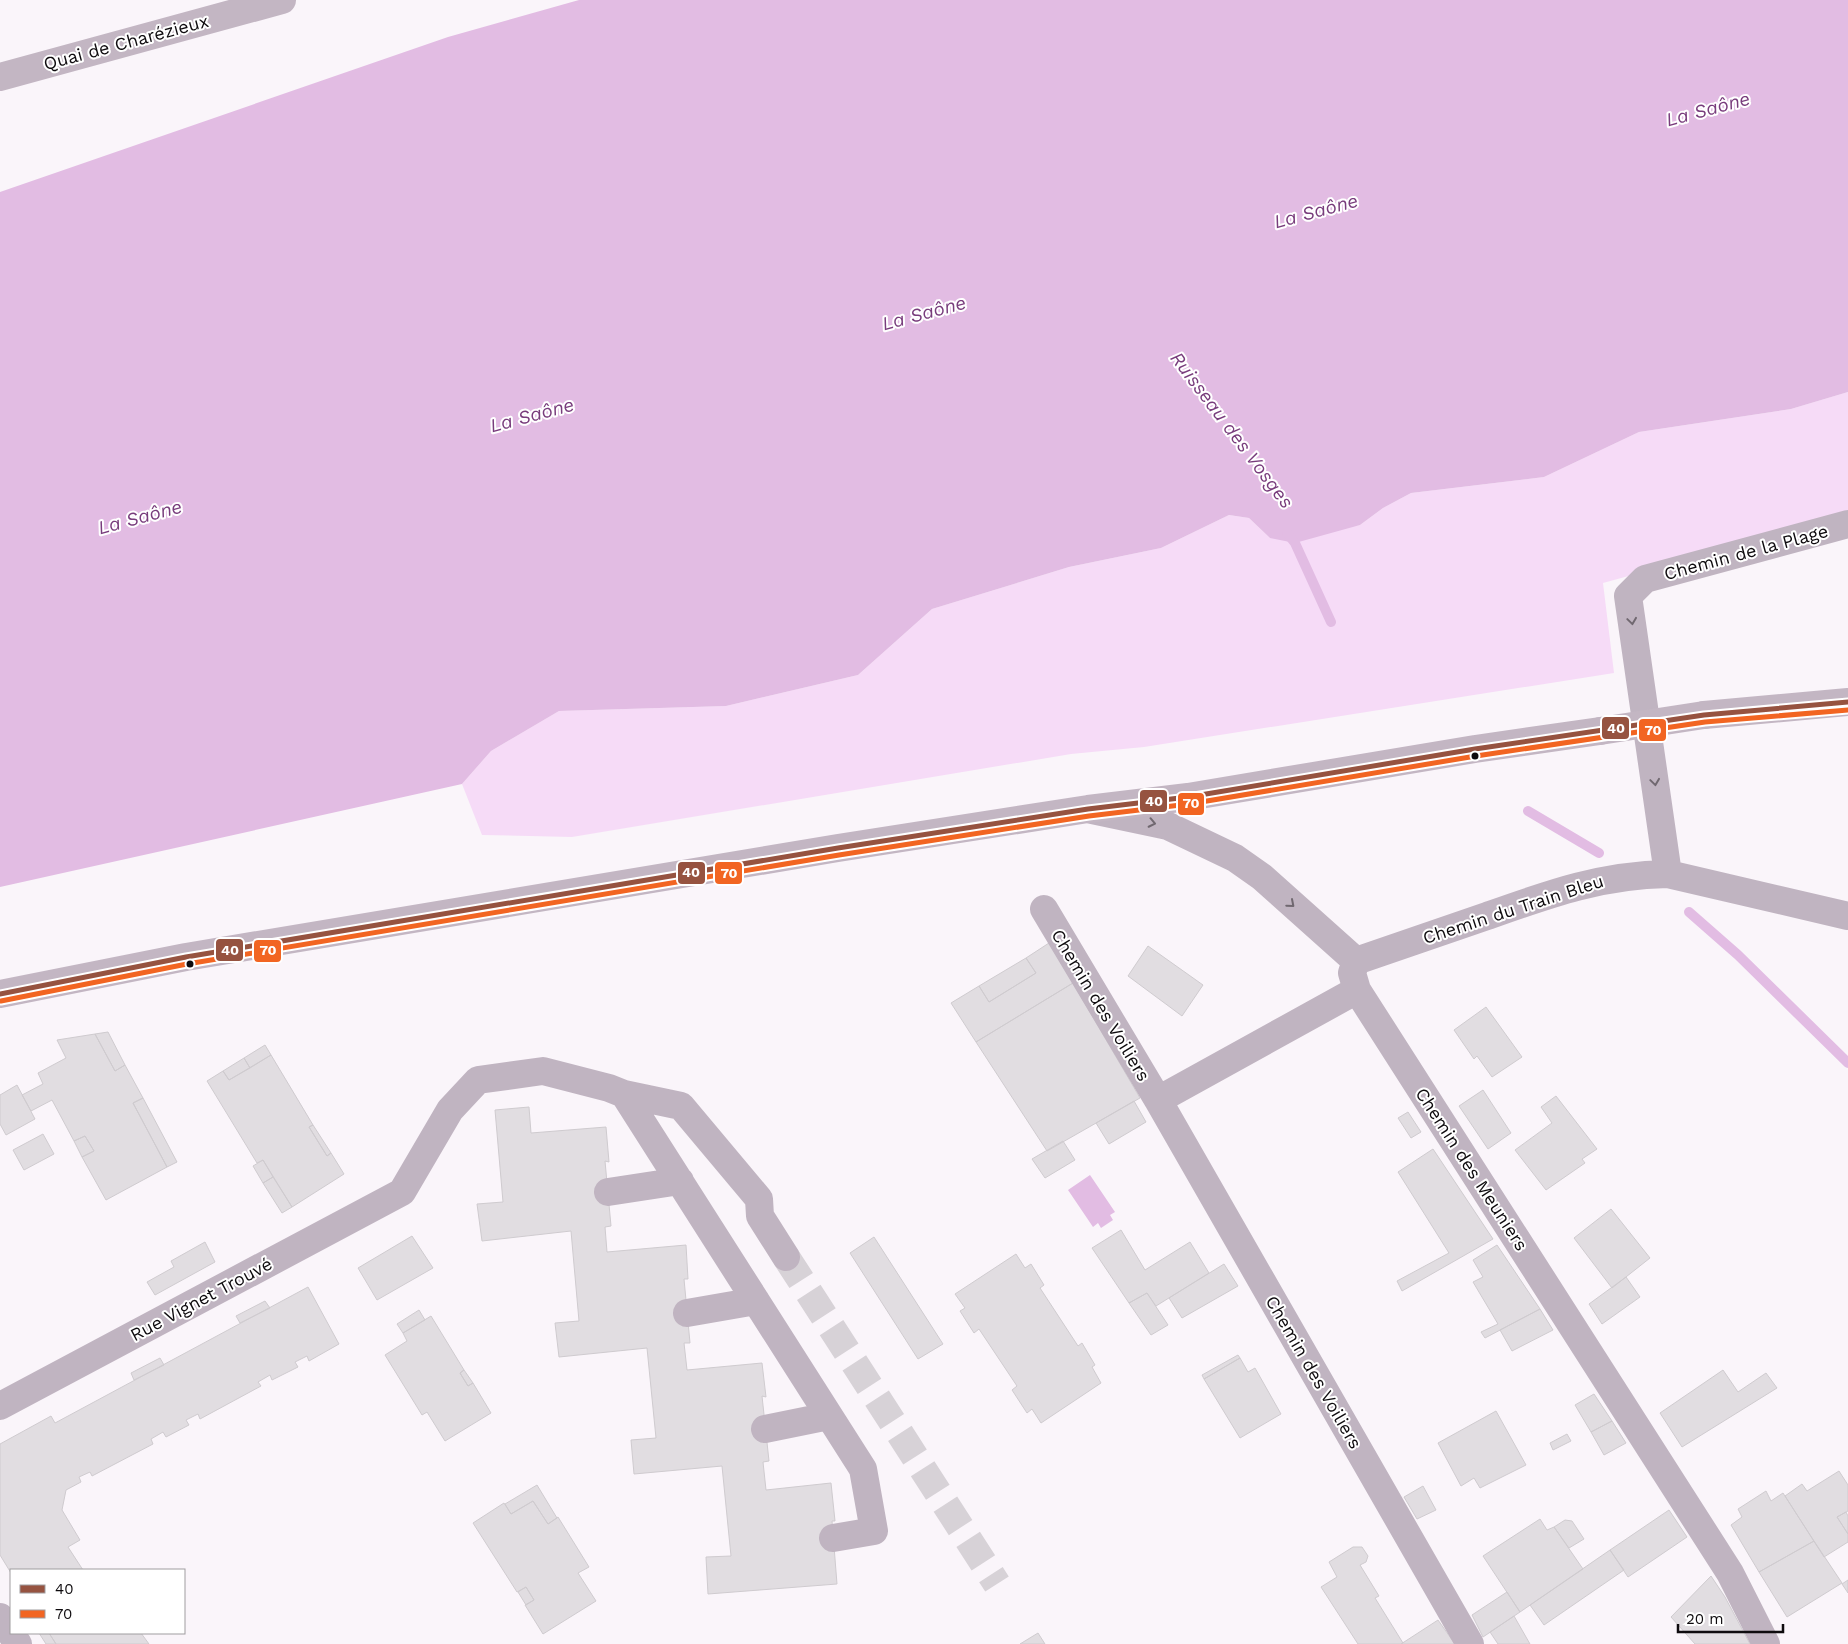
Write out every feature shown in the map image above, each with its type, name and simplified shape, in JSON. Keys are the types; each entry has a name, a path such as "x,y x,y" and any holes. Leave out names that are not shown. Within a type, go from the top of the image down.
{"main road":[{"name":"Quai de Charézieux","path":"0,77 282,0"},
{"path":"0,994 186,957 1088,809 1188,797 1704,715 1848,702"}],"street":[{"name":"Chemin de la Plage","path":"1668,874 1628,596 1645,579 1848,524"},
{"path":"1088,809 1168,826 1235,858 1262,877 1290,904 1330,935 1356,961"},
{"name":"Chemin du Train Bleu","path":"1356,961 1574,887 1617,876 1668,874 1848,916"},
{"name":"Chemin des Voiliers","path":"1044,909 1158,1100 1470,1644"},
{"name":"Chemin des Meuniers","path":"1356,961 1352,973 1357,990 1730,1574 1766,1644"},
{"name":"Chemin des Voiliers","path":"1158,1100 1357,990"},
{"name":"Rue Vignet Trouvé","path":"0,1406 402,1192 450,1110 478,1080 543,1072 609,1088 624,1094"},
{"path":"624,1094 863,1469 874,1531 833,1538"},
{"path":"624,1094 681,1106 759,1199 760,1216 786,1257"},
{"path":"608,1192 680,1181"},
{"path":"687,1313 756,1301"},
{"path":"765,1429 829,1416"},
{"path":"0,1616 10,1632"}],"shaded area":[{"path":"1848,392 1848,516 1603,583 1614,673 1144,747 1071,754 572,837 482,835 462,784 491,751 559,711 726,706 858,675 932,609 1069,567 1161,548 1229,515 1249,518 1270,538 1360,525 1383,508 1411,493 1544,477 1639,432 1791,409"}],"water":[{"name":"La Saône","path":"579,0 1848,0 1848,392 1791,409 1639,432 1544,477 1411,493 1383,508 1360,525 1295,543 1270,538 1249,518 1229,515 1161,548 1069,567 932,609 858,675 726,706 559,711 491,751 462,784 0,887 0,192 448,37"},
{"path":"1090,1175 1115,1212 1110,1215 1113,1220 1101,1228 1098,1223 1093,1227 1068,1190"}],"building":[{"path":"1049,943 1073,983 976,1042 951,1003 979,986 989,1002 1036,973 1026,958"},
{"path":"1148,946 1203,985 1182,1016 1128,976"},
{"path":"1026,958 1036,973 989,1002 979,986"},
{"path":"1073,983 1140,1098 1047,1151 976,1042"},
{"path":"1486,1007 1522,1057 1492,1077 1477,1056 1474,1059 1454,1030"},
{"path":"108,1032 125,1065 115,1071 95,1034"},
{"path":"95,1034 115,1071 125,1065 143,1098 133,1103 167,1167 106,1200 82,1157 94,1151 85,1136 74,1141 52,1100 31,1111 22,1095 43,1084 38,1073 66,1058 57,1040"},
{"path":"265,1045 271,1055 250,1068 244,1058"},
{"path":"271,1055 313,1125 309,1127 327,1156 331,1153 344,1174 292,1207 263,1160 257,1163 207,1081 223,1071 229,1080"},
{"path":"244,1058 250,1068 229,1080 223,1071"},
{"path":"17,1085 35,1119 6,1135 0,1124 0,1095"},
{"path":"1483,1090 1511,1133 1488,1149 1459,1106"},
{"path":"1556,1096 1597,1149 1582,1159 1585,1163 1546,1190 1515,1150 1552,1123 1541,1107"},
{"path":"143,1098 177,1162 167,1167 133,1103"},
{"path":"1134,1101 1146,1122 1109,1144 1096,1123"},
{"path":"529,1107 531,1133 606,1127 609,1162 605,1161 611,1226 605,1227 607,1252 686,1245 688,1279 684,1279 690,1343 684,1343 687,1370 762,1363 766,1397 762,1396 769,1461 763,1462 766,1490 831,1483 835,1521 832,1521 837,1584 708,1594 706,1557 731,1556 722,1466 634,1474 631,1440 656,1438 647,1348 559,1357 555,1323 579,1321 571,1231 482,1241 477,1204 503,1202 495,1110"},
{"path":"1408,1112 1421,1132 1411,1138 1398,1118"},
{"path":"313,1125 331,1153 327,1156 309,1127"},
{"path":"43,1134 54,1154 24,1170 13,1150"},
{"path":"85,1136 94,1151 82,1157 74,1141"},
{"path":"1063,1141 1075,1160 1045,1178 1032,1159"},
{"path":"1433,1149 1493,1239 1402,1291 1397,1281 1449,1253 1398,1172"},
{"path":"263,1160 273,1177 263,1183 253,1166"},
{"path":"273,1177 292,1207 282,1213 263,1183"},
{"path":"1611,1209 1650,1258 1612,1288 1574,1238"},
{"path":"1121,1230 1145,1270 1190,1242 1209,1273 1156,1306 1147,1293 1129,1303 1092,1248"},
{"path":"412,1236 433,1268 377,1300 358,1268"},
{"path":"874,1237 943,1344 918,1359 850,1253"},
{"path":"205,1242 215,1262 155,1295 147,1282 174,1267 171,1261"},
{"path":"1497,1245 1540,1309 1485,1338 1481,1332 1498,1324 1473,1282 1483,1277 1473,1260"},
{"path":"1016,1254 1025,1268 1031,1264 1044,1285 1040,1288 1078,1346 1082,1343 1095,1365 1092,1367 1101,1383 1041,1423 1032,1409 1027,1413 1012,1390 1017,1386 979,1329 974,1333 960,1311 965,1308 955,1294"},
{"path":"1224,1264 1238,1286 1182,1318 1169,1298"},
{"path":"1626,1277 1640,1297 1602,1324 1589,1304"},
{"path":"308,1287 339,1344 309,1361 307,1356 295,1362 298,1367 272,1380 270,1375 258,1382 261,1386 200,1419 198,1414 186,1420 189,1425 166,1437 163,1432 151,1439 153,1444 92,1476 90,1472 79,1477 81,1482 66,1490 62,1510 80,1540 68,1547 82,1569 10,1569 10,1571 0,1555 0,1444 51,1416 55,1423"},
{"path":"1147,1293 1168,1325 1151,1335 1129,1303"},
{"path":"265,1301 270,1308 240,1323 236,1316"},
{"path":"1540,1309 1553,1330 1512,1351 1500,1330"},
{"path":"419,1310 425,1320 403,1333 397,1324"},
{"path":"431,1316 464,1370 460,1373 468,1386 473,1383 491,1413 445,1441 427,1412 422,1415 385,1355 407,1341 403,1333"},
{"path":"1238,1355 1240,1358 1204,1379 1202,1375"},
{"path":"160,1358 164,1365 134,1380 131,1373"},
{"path":"1240,1358 1248,1372 1255,1368 1281,1414 1240,1438 1204,1379"},
{"path":"464,1370 473,1383 468,1386 460,1373"},
{"path":"1723,1370 1738,1392 1766,1373 1777,1388 1682,1447 1660,1413"},
{"path":"1594,1394 1612,1421 1591,1432 1575,1405"},
{"path":"1496,1411 1526,1465 1480,1488 1474,1478 1461,1486 1438,1443"},
{"path":"1612,1421 1626,1443 1604,1455 1591,1432"},
{"path":"1567,1434 1571,1441 1553,1450 1550,1443"},
{"path":"1839,1471 1848,1485 1848,1511 1837,1517 1848,1534 1848,1542 1824,1557 1785,1496 1802,1484 1807,1491"},
{"path":"537,1485 557,1518 548,1524 533,1501 511,1514 505,1504"},
{"path":"1423,1486 1436,1510 1417,1519 1404,1497"},
{"path":"1766,1491 1771,1501 1783,1493 1814,1541 1759,1572 1731,1525 1742,1517 1738,1509"},
{"path":"533,1501 548,1524 558,1517 589,1567 578,1573 596,1601 543,1634 525,1605 534,1600 526,1587 517,1592 473,1523 504,1503 511,1514"},
{"path":"1669,1510 1687,1537 1628,1577 1610,1550"},
{"path":"1846,1512 1848,1516 1848,1534 1837,1517"},
{"path":"1540,1519 1547,1530 1554,1527 1583,1569 1520,1612 1483,1556"},
{"path":"1565,1520 1572,1521 1584,1539 1569,1548 1554,1527"},
{"path":"1814,1541 1842,1583 1787,1617 1759,1572"},
{"path":"1353,1547 1362,1547 1368,1556 1366,1562 1360,1565 1379,1596 1375,1598 1403,1643 1358,1644 1321,1587 1337,1577 1329,1562"},
{"path":"1610,1550 1624,1570 1544,1625 1530,1605"},
{"path":"1711,1576 1725,1597 1750,1644 1695,1644 1671,1617"},
{"path":"1848,1580 1848,1593 1842,1584"},
{"path":"526,1587 534,1600 526,1605 518,1592"},
{"path":"1507,1592 1520,1612 1483,1637 1472,1615"},
{"path":"1514,1616 1530,1644 1498,1644 1490,1632"},
{"path":"1438,1620 1455,1644 1401,1644"},
{"path":"1038,1633 1045,1644 1020,1644"},
{"path":"40,1634 50,1634 56,1644 46,1644"},
{"path":"50,1634 142,1634 149,1644 56,1644"}],"waterway":[{"name":"Ruisseau des Vosges","path":"1287,533 1295,543 1331,622"},
{"name":"Ruisseau des Vosges","path":"1528,811 1599,853"},
{"name":"Ruisseau des Vosges","path":"1689,912 1738,955 1848,1063"}],"tunnel":[{"path":"786,1257 997,1584"}],"transit line":[{"name":"40","path":"0,994 186,957 838,848 1088,809 1188,797 1475,749 1704,715 1848,702"},
{"name":"70","path":"1,1001 187,964 839,855 1089,816 1189,804 1476,756 1705,722 1848,710"}]}
